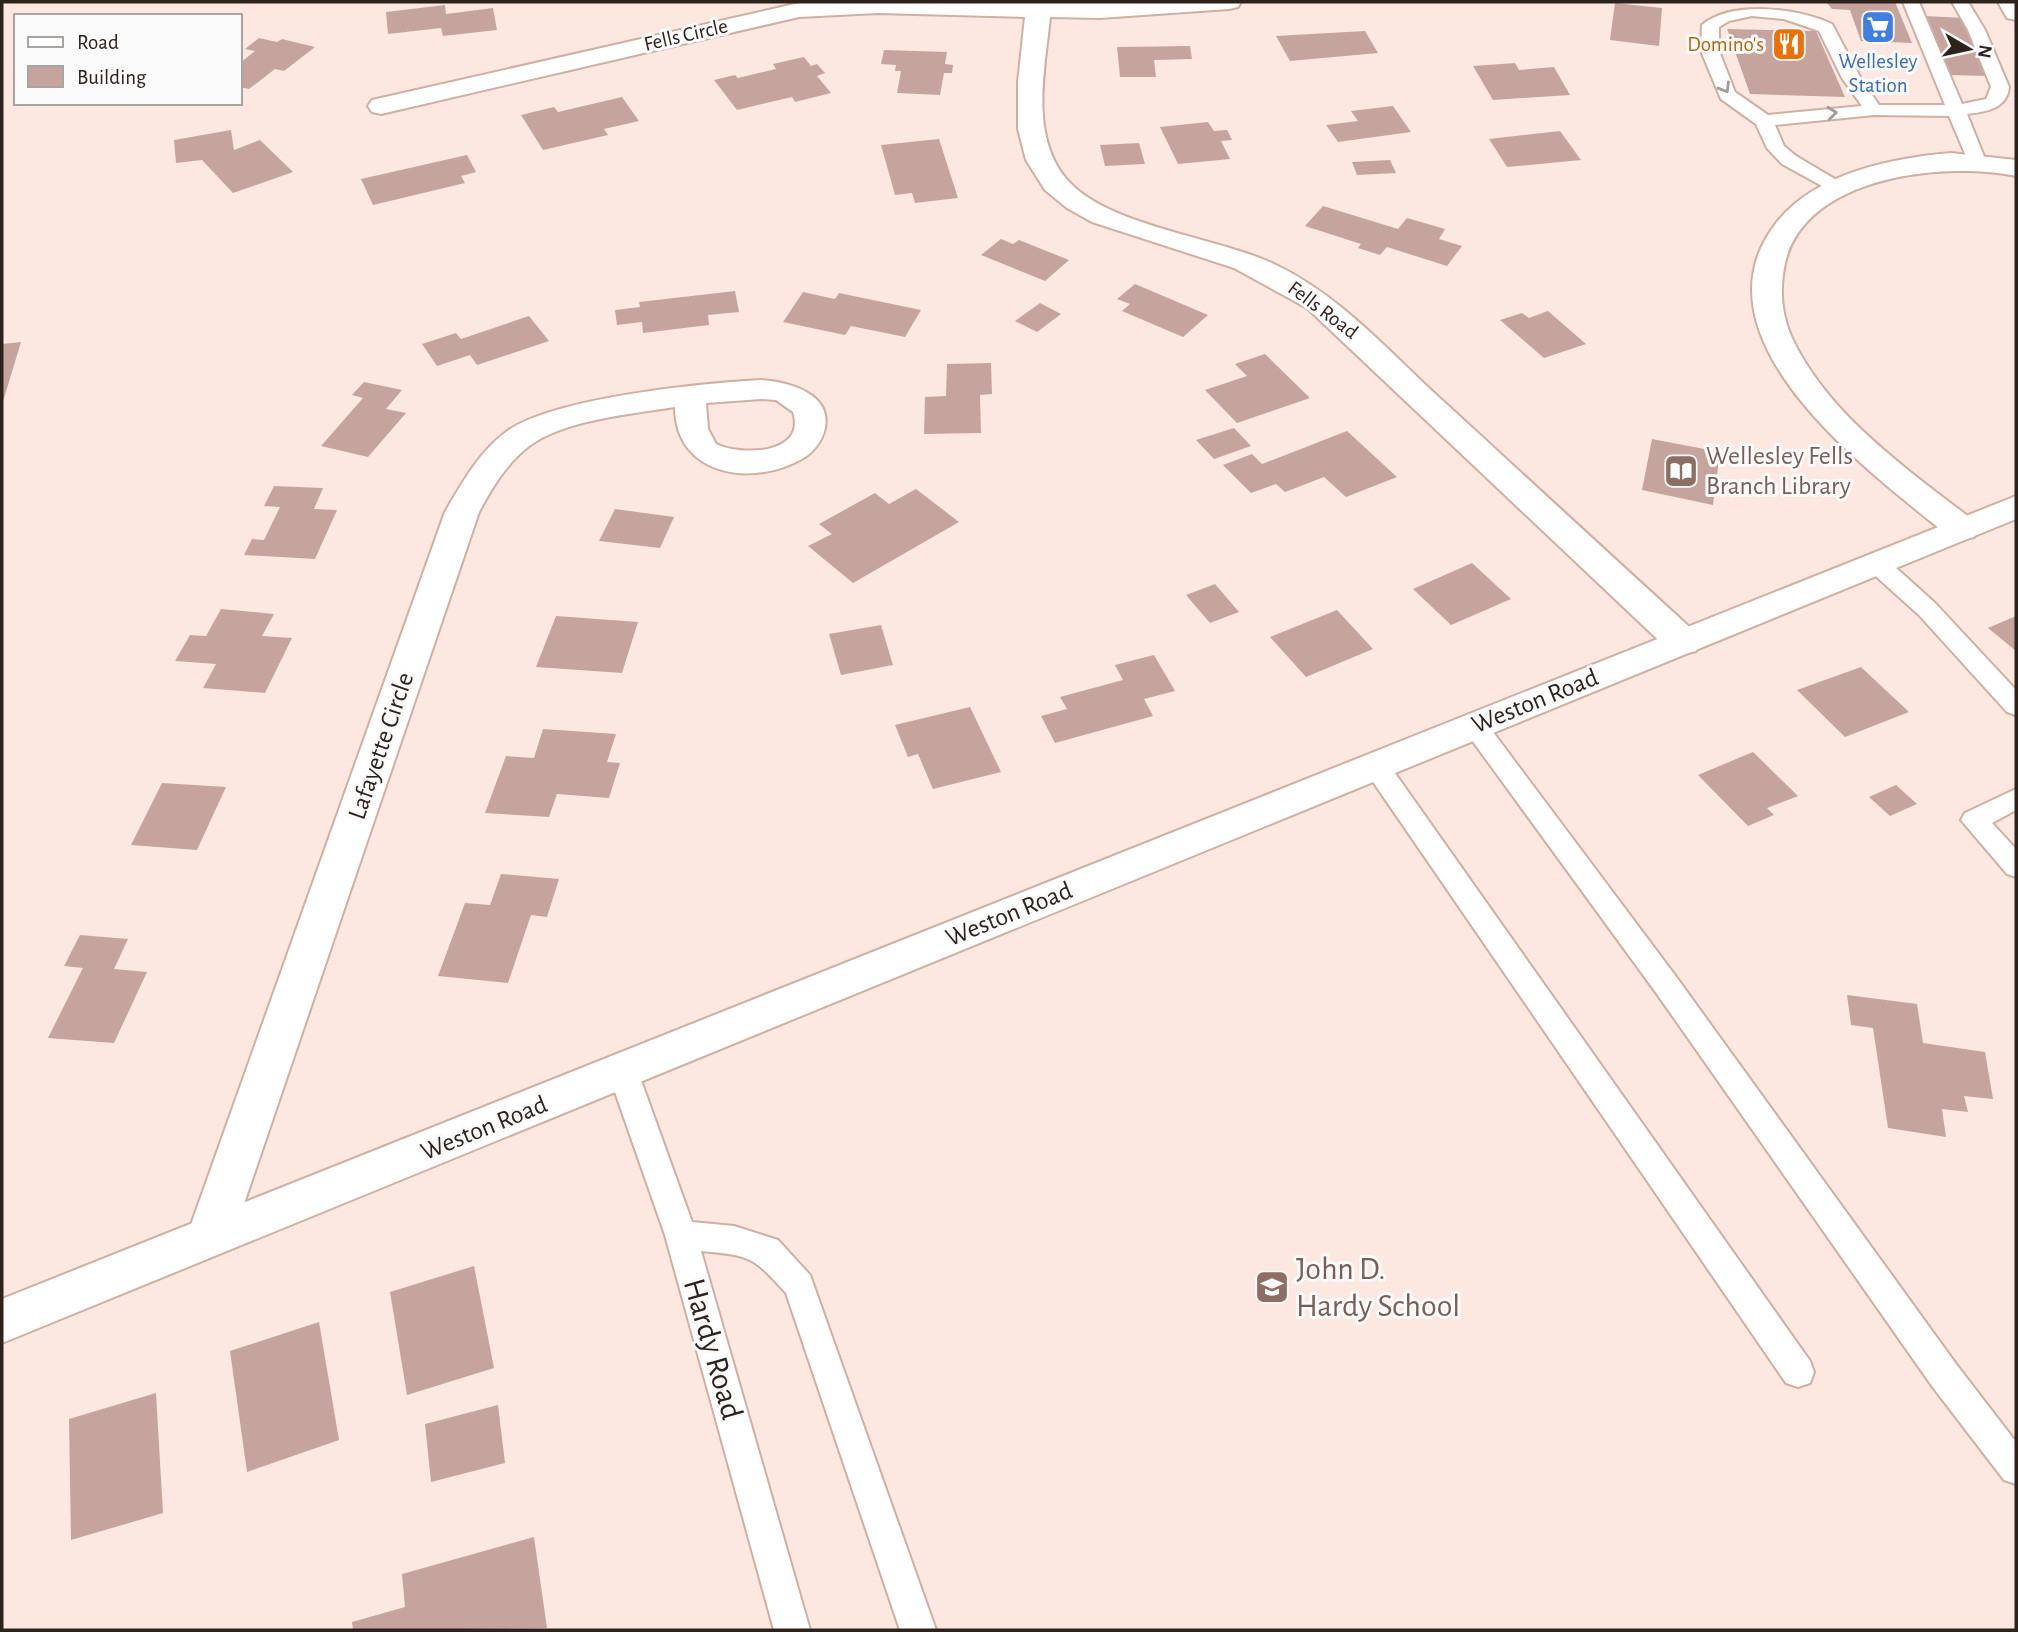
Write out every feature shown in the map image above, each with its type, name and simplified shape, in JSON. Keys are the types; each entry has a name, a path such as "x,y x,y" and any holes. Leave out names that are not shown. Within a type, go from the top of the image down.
{"main road":[{"name":"Fells Circle","path":"381,106 799,10 878,6 1039,6 1119,10 1229,2"},
{"path":"2010,2 2016,13"},
{"name":"Fells Road","path":"1039,6 1030,101 1031,131 1043,166 1068,197 1117,223 1233,257 1276,276 1318,302 1683,642"},
{"path":"1976,159 2016,142"},
{"path":"1962,529 1890,469 1830,412 1792,366 1772,329 1763,285 1776,245 1795,219 1840,188 1922,163 1976,159 2016,168"},
{"name":"Lafayette Circle","path":"210,1237 462,512 490,463 529,431 580,415 690,396"},
{"name":"Weston Road","path":"2,1321 2016,507"}],"lane":[{"path":"1911,2 1976,159"},
{"path":"1764,121 1874,110 1956,110 1991,105 1998,99 2001,90 1972,19 1960,2"},
{"path":"1840,188 1784,156 1773,143 1764,121 1727,95 1708,41 1711,25 1718,19 1757,7 1798,18 1830,31 1851,78 1874,110"},
{"path":"1877,564 1927,609 2016,706"},
{"path":"1475,726 1667,986 1944,1375 2016,1468"},
{"path":"1376,765 1798,1372"},
{"path":"2016,799 1974,820 2016,867"},
{"name":"Hardy Road","path":"623,1072 681,1235 792,1630"},
{"path":"681,1235 734,1240 767,1250 799,1285 918,1630"}],"building":[{"path":"1826,2 1895,2 1912,43 1861,41 1850,10 1832,9"},
{"path":"1615,3 1662,8 1659,46 1610,40"},
{"path":"445,5 446,14 493,8 497,30 443,36 441,28 388,34 386,12"},
{"name":"Wellesley Station","path":"1924,16 1965,18 1991,76 1948,75"},
{"path":"1727,29 1816,31 1845,97 1750,94"},
{"path":"1365,31 1378,53 1290,61 1276,36"},
{"path":"259,38 277,42 282,39 315,47 284,71 275,69 249,89 242,87 242,61 255,51 245,49"},
{"path":"1190,46 1192,59 1154,60 1156,77 1120,77 1117,47"},
{"path":"884,50 947,52 945,64 953,65 952,73 944,73 940,95 897,93 901,71 895,71 896,65 881,64"},
{"path":"804,57 811,66 817,64 825,73 817,76 831,93 795,102 792,97 737,110 714,80 735,75 738,78 776,69 773,64"},
{"path":"1515,63 1519,70 1554,67 1570,95 1493,100 1473,66"},
{"path":"622,97 639,121 604,129 608,135 543,150 521,115 554,107 558,112"},
{"path":"1393,106 1411,132 1338,142 1326,125 1358,121 1351,111"},
{"path":"1208,122 1214,131 1227,130 1232,140 1221,141 1230,159 1178,164 1160,127"},
{"path":"231,130 234,150 260,140 293,172 233,193 202,160 176,163 174,140"},
{"path":"1560,131 1581,160 1507,167 1489,139"},
{"path":"939,139 958,198 915,203 912,193 895,195 881,145"},
{"path":"1139,143 1145,164 1105,166 1100,145"},
{"path":"467,155 476,172 461,176 465,183 373,205 361,179"},
{"path":"1390,160 1396,173 1357,175 1352,162"},
{"path":"1323,206 1398,229 1407,218 1445,229 1439,239 1462,246 1447,266 1387,247 1380,255 1358,248 1361,244 1305,226"},
{"path":"1001,239 1013,244 1019,240 1069,260 1045,281 981,255"},
{"path":"1135,284 1208,315 1183,337 1122,311 1130,304 1117,299"},
{"path":"735,291 739,312 708,315 709,325 643,333 642,322 617,325 615,310 640,307 639,302"},
{"path":"803,292 835,299 839,293 921,310 905,337 851,326 845,335 783,322"},
{"path":"1040,303 1061,314 1037,332 1015,321"},
{"path":"1548,311 1586,344 1544,358 1500,320 1522,313 1529,318"},
{"path":"529,316 549,341 477,365 470,355 437,366 422,344 456,333 461,339"},
{"path":"21,342 2,405 2,344"},
{"path":"1265,354 1310,398 1237,423 1205,390 1247,376 1235,364"},
{"path":"991,363 992,394 980,395 981,433 924,434 925,397 946,396 947,364"},
{"path":"364,382 402,390 386,409 406,413 368,457 321,446 363,398 352,395"},
{"path":"1234,428 1251,446 1214,459 1196,440"},
{"path":"1347,431 1397,477 1346,497 1324,477 1285,492 1276,484 1251,493 1223,465 1252,454 1262,464"},
{"name":"Wellesley Fells Branch Library","path":"1652,439 1720,452 1713,505 1642,490"},
{"path":"274,486 323,488 314,509 337,510 315,559 244,555 252,539 264,540 280,507 264,506"},
{"path":"916,489 959,522 853,583 808,546 832,534 819,524 875,493 889,504"},
{"path":"615,509 674,517 660,548 599,541"},
{"path":"1472,563 1511,599 1451,625 1413,589"},
{"path":"1215,584 1239,612 1210,623 1186,595"},
{"path":"221,609 274,614 262,636 292,638 265,693 203,688 216,664 175,661 190,635 206,636"},
{"path":"1337,610 1373,649 1306,677 1270,637"},
{"path":"556,616 638,622 622,673 536,667"},
{"path":"2016,616 2016,651 1988,628"},
{"path":"881,625 893,665 841,675 829,634"},
{"path":"1154,655 1175,691 1144,699 1153,716 1055,743 1041,716 1067,709 1060,697 1123,680 1115,665"},
{"path":"1861,667 1909,712 1845,737 1797,690"},
{"path":"970,707 1001,772 933,789 918,754 908,757 895,725"},
{"path":"543,729 616,734 607,762 620,763 609,798 557,794 549,817 485,813 506,756 534,758"},
{"path":"1753,752 1798,796 1767,808 1774,815 1748,826 1698,775"},
{"path":"162,783 226,787 197,850 131,845"},
{"path":"1896,785 1917,804 1890,816 1869,797"},
{"path":"501,874 559,879 547,917 531,915 508,983 438,976 465,903 490,905"},
{"path":"80,935 128,939 114,969 147,972 114,1043 48,1038 83,968 64,966"},
{"path":"1847,995 1917,1004 1923,1043 1985,1052 1993,1099 1964,1096 1968,1112 1942,1109 1946,1137 1888,1128 1873,1028 1851,1025"},
{"path":"474,1266 494,1368 407,1395 390,1292"},
{"path":"319,1322 339,1440 247,1472 230,1351"},
{"path":"156,1393 163,1513 71,1540 69,1419"},
{"path":"498,1405 505,1463 431,1482 425,1424"},
{"path":"534,1537 547,1628 353,1630 352,1622 405,1607 402,1574"}],"place":[{"name":"Wellesley Station","path":"1878,27"},
{"name":"Domino's","path":"1789,44"},
{"name":"Wellesley Fells Branch Library","path":"1681,471"},
{"name":"John D. Hardy School","path":"1272,1287"}]}
